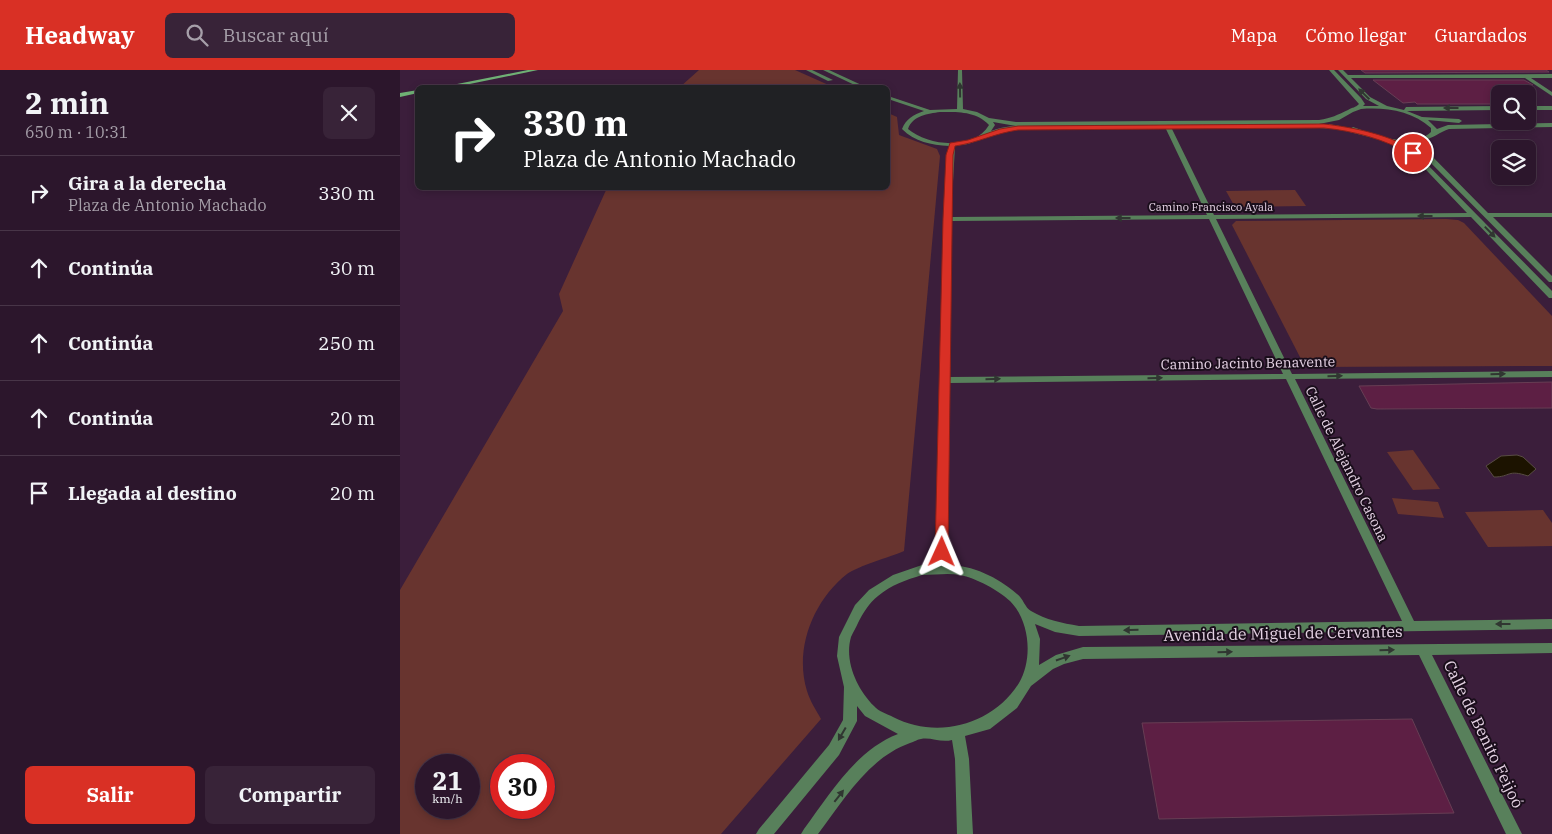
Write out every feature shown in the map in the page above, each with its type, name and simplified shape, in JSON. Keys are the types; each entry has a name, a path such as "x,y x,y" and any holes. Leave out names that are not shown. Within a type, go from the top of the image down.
{"main road":[{"path":"455,85 536,70"},
{"path":"400,94 415,92"}],"street":[{"path":"808,70 842,85"},
{"path":"825,70 859,85"},
{"path":"960,70 960,110"},
{"path":"1331,70 1359,99 1362,104 1359,108"},
{"path":"1340,70 1372,101 1397,110 1420,117 1453,121 1491,120"},
{"path":"1516,70 1552,94"},
{"path":"1347,77 1552,76"},
{"path":"890,97 921,110 960,110 977,114 988,120 1016,124 1309,122 1326,121 1359,108 1397,110 1411,108 1491,108"},
{"path":"890,105 903,110"},
{"path":"1536,108 1552,108"},
{"path":"932,111 911,117 905,129 910,135 919,140 935,144 969,142 987,134 1018,128 1324,126 1391,140 1409,141 1423,139 1441,128 1552,125"},
{"path":"1342,116 1343,122 1357,132"},
{"path":"1420,117 1429,122 1434,128 1434,132"},
{"path":"987,134 991,131 992,125 988,120"},
{"path":"1536,120 1552,120"},
{"name":"Calle de Alejandro Casona","path":"1168,127 1410,625"},
{"path":"1423,139 1419,146 1423,152 1552,280"},
{"path":"1391,140 1413,153 1552,296"},
{"path":"941,570 947,219 952,144"},
{"name":"Camino Francisco Ayala","path":"947,219 1474,215"},
{"path":"1486,215 1552,215"},
{"name":"Camino Jacinto Benavente","path":"944,380 1552,374"},
{"path":"764,834 834,750 850,721 851,687 843,656 845,637 858,609 873,593 897,578 922,570 960,570 985,578 1014,598 1025,614 1034,640 1032,668 1024,686 1012,704 985,724 946,735 906,732 870,712 851,687"},
{"name":"Avenida de Miguel de Cervantes","path":"1025,614 1055,627 1079,631 1552,624"},
{"name":"Avenida de Miguel de Cervantes","path":"1024,686 1039,672 1060,658 1084,653 1552,648"},
{"name":"Calle de Benito Feijoó","path":"1423,650 1514,834"},
{"path":"957,732 962,759 965,834"},
{"path":"808,834 860,769 879,750 898,739 922,733"}],"shaded area":[{"path":"699,70 795,70 829,85 682,85"},
{"path":"890,114 897,117 899,135 937,149 940,156 904,551 847,574 835,585 816,612 809,627 803,659 808,695 821,719 721,834 400,834 400,590 563,311 559,294 606,190 890,190"},
{"path":"1295,190 1306,206 1235,207 1226,191"},
{"path":"1458,220 1464,223 1552,316 1552,366 1310,367 1302,361 1232,225 1236,221"},
{"path":"1413,450 1440,489 1413,490 1387,452"},
{"path":"1517,455 1523,457 1536,469 1528,476 1512,473 1494,477 1486,466 1501,456"},
{"path":"1392,498 1438,502 1444,518 1398,514"},
{"path":"1543,510 1552,523 1552,546 1488,547 1465,512"}],"building":[{"path":"1361,70 1546,70 1549,72 1365,73"},
{"path":"1373,80 1524,80 1533,85 1491,85 1491,104 1403,103"},
{"path":"1552,382 1552,408 1377,409 1371,408 1359,386"},
{"path":"1412,719 1454,813 1159,819 1142,723"}],"route":[{"path":"942,552 947,219 952,144 969,142 1000,130 1018,128 1324,126 1338,127 1371,137 1391,140 1413,153"}]}
